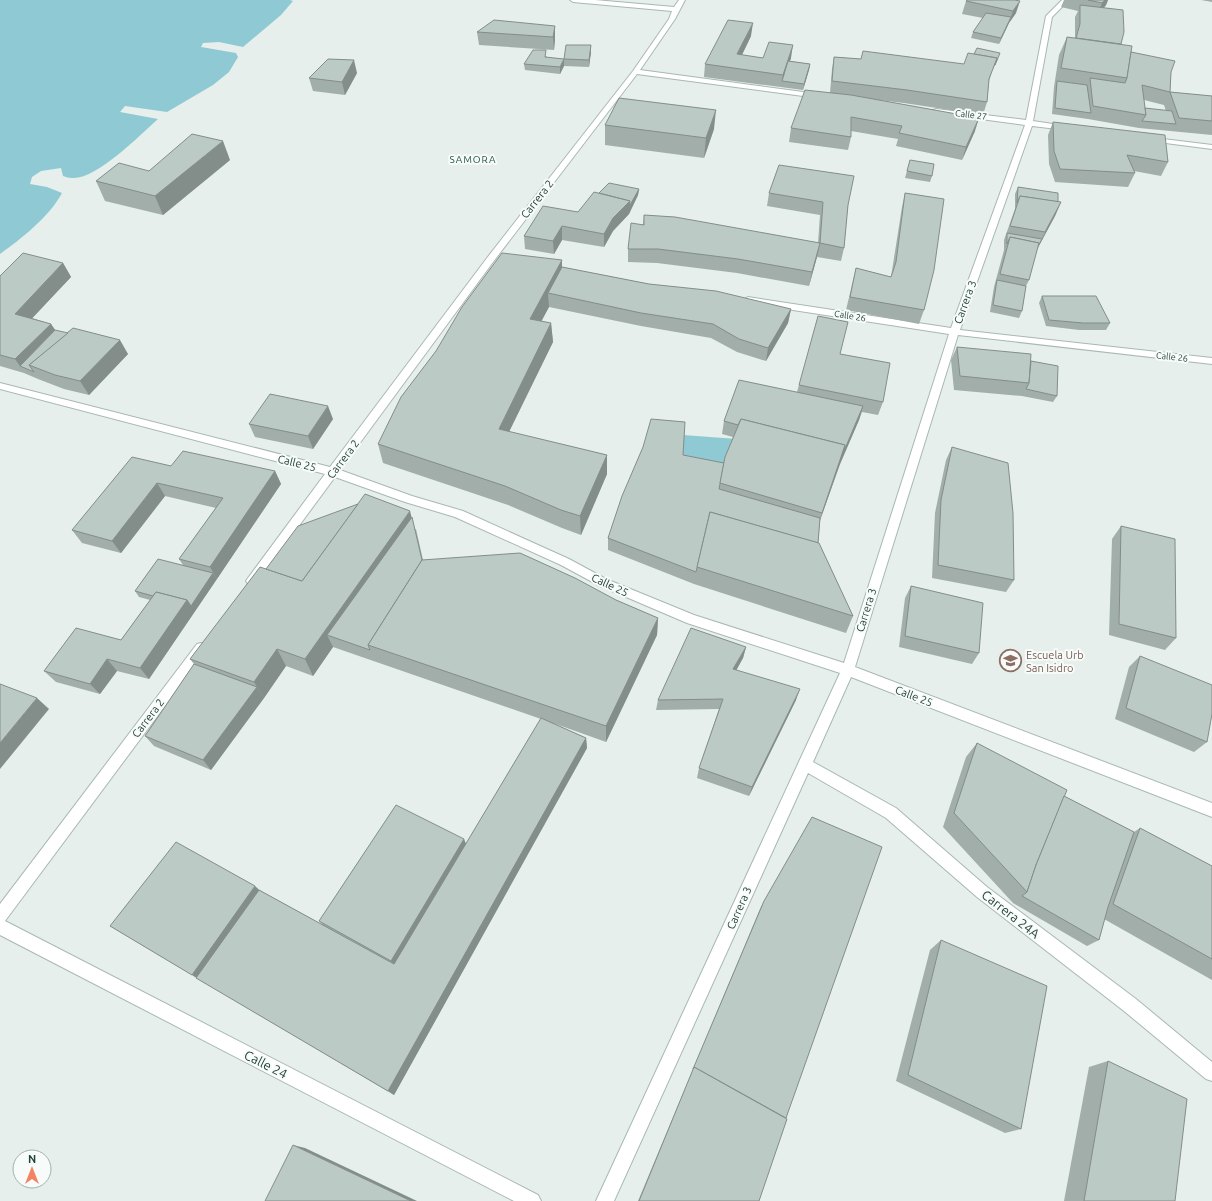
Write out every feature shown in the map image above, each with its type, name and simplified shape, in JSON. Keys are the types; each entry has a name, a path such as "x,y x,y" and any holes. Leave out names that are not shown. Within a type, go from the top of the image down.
{"street":[{"path":"573,0 679,4"},
{"name":"Carrera 3","path":"605,1201 848,670 954,332 1029,123 1049,16 1066,0"},
{"name":"Carrera 2","path":"248,586 635,72 672,19 679,4"},
{"path":"635,72 824,96"},
{"name":"Calle 27","path":"926,110 1074,129"},
{"path":"1143,138 1212,147"},
{"name":"Calle 26","path":"742,299 954,332 1212,361"},
{"name":"Calle 25","path":"0,386 333,472 409,499 459,514 565,562 602,582 691,618 848,670 1212,810"},
{"name":"Carrera 2","path":"0,916 209,637"},
{"name":"Carrera 24A","path":"804,764 891,813 982,892 1130,1005 1212,1073"},
{"name":"Calle 24","path":"0,927 532,1201"}],"water":[{"path":"0,0 293,1 281,15 243,47 219,42 203,43 201,47 236,53 238,57 229,72 213,85 167,112 125,106 120,112 158,119 105,164 82,177 69,178 63,176 61,168 41,171 32,177 30,184 47,187 62,193 57,202 43,218 26,234 0,254"},
{"path":"683,435 737,439 722,476 681,470"}],"building":[{"path":"1088,0 1105,0 1102,3"},
{"path":"966,1 1020,1 1013,11"},
{"path":"1080,5 1123,10 1124,32 1121,44 1076,38 1080,24"},
{"path":"986,13 1011,17 1001,38 973,32"},
{"path":"494,20 555,26 553,37 477,32"},
{"path":"728,20 753,23 737,54 763,58 769,42 793,45 783,75 705,64"},
{"path":"1067,37 1132,46 1127,78 1061,68"},
{"path":"566,45 591,45 589,60 564,59"},
{"path":"977,48 1000,53 995,65 997,58 974,54"},
{"path":"533,50 546,50 545,57 564,59 560,67 524,64"},
{"path":"863,51 964,64 968,53 997,58 989,79 987,102 832,81 834,57 861,59"},
{"path":"1131,52 1175,61 1171,72 1170,92 1142,85 1146,115 1093,106 1090,78 1125,83"},
{"path":"328,59 354,60 342,82 309,78"},
{"path":"788,61 810,64 804,84 782,81"},
{"path":"1057,81 1087,85 1091,113 1055,108"},
{"path":"805,90 851,95 979,118 966,147 899,133 902,126 851,117 851,137 791,128"},
{"path":"1170,92 1212,96 1212,121 1179,118"},
{"path":"619,98 716,110 706,138 605,125"},
{"path":"1145,108 1172,111 1176,124 1142,121 1146,115"},
{"path":"1053,122 1165,135 1168,162 1127,155 1135,173 1060,169 1054,151"},
{"path":"192,134 223,141 155,196 96,181 119,163 149,171"},
{"path":"910,160 934,164 932,176 907,171"},
{"path":"779,165 854,176 848,205 844,248 820,243 823,202 769,193"},
{"path":"609,183 639,189 629,207 630,201 599,193"},
{"path":"1018,187 1058,193 1058,202 1020,196 1017,203"},
{"path":"594,192 630,201 613,218 604,234 562,226 553,241 524,236 543,206 578,212"},
{"path":"905,193 944,199 934,270 924,310 850,297 856,268 891,277 896,262"},
{"path":"1020,196 1061,202 1045,232 1010,226"},
{"path":"644,215 675,217 820,243 812,272 738,259 658,249 628,249 631,223 644,225"},
{"path":"1007,233 1042,239 1038,246 1039,243 1010,237 1007,244"},
{"path":"1010,237 1039,243 1029,280 1000,274"},
{"path":"23,253 63,263 15,314 51,324 15,359 0,355 0,276"},
{"path":"502,253 562,260 530,319 551,323 499,429 607,455 580,516 561,510 505,486 378,444 401,397 436,351 462,307"},
{"path":"562,267 649,284 716,291 791,309 768,348 739,339 713,324 641,313 548,293"},
{"path":"997,280 1026,286 1022,311 993,305"},
{"path":"1042,296 1096,296 1110,323 1083,323 1049,320"},
{"path":"818,316 848,322 840,354 890,363 883,402 799,385"},
{"path":"73,328 120,340 80,381 55,375 29,365"},
{"path":"55,330 68,333 29,365 34,372 20,366"},
{"path":"957,347 1031,354 1029,383 960,376"},
{"path":"1031,361 1058,366 1057,396 1026,389 1029,383"},
{"path":"739,380 863,406 844,451 845,445 741,419 738,425 724,421"},
{"path":"270,394 328,406 308,436 249,424"},
{"path":"651,419 685,422 683,455 724,463 719,489 820,518 818,543 710,512 696,572 608,538 622,496 643,447"},
{"path":"741,419 845,445 822,513 720,483 725,457"},
{"path":"952,447 1008,463 1013,513 1014,580 938,565 941,500"},
{"path":"183,451 275,471 210,567 179,559 223,498 157,483 112,541 72,530 132,457 171,466"},
{"path":"365,494 410,511 305,659 277,649 254,682 190,659 260,567 302,581"},
{"path":"358,504 302,581 266,569 298,526"},
{"path":"710,512 819,543 853,616 697,567"},
{"path":"412,517 422,560 368,645 370,650 327,635"},
{"path":"1121,526 1175,539 1176,638 1119,624"},
{"path":"520,553 575,578 616,600 658,618 606,726 368,645 422,560"},
{"path":"158,559 213,573 191,606 187,600 156,592 153,596 135,591"},
{"path":"911,586 983,603 979,653 905,636"},
{"path":"156,592 187,600 140,668 107,659 90,684 44,671 76,628 121,640"},
{"path":"691,628 746,647 733,669 800,689 752,787 699,768 723,699 658,700"},
{"path":"1140,656 1212,685 1212,714 1207,742 1126,708"},
{"path":"194,664 257,687 203,760 145,736"},
{"path":"0,684 37,698 0,743"},
{"path":"541,718 586,738 388,1091 196,978 259,890 394,964"},
{"path":"977,743 1067,790 1036,865 1027,892 954,813"},
{"path":"1064,796 1134,832 1108,907 1099,940 1022,896 1027,892 1036,865"},
{"path":"396,805 464,839 391,961 319,921"},
{"path":"812,817 882,847 786,1118 694,1067 693,1069 764,901"},
{"path":"1140,828 1212,866 1212,959 1113,904"},
{"path":"176,842 255,886 192,975 110,926"},
{"path":"941,940 1047,986 1021,1129 908,1075"},
{"path":"1108,1061 1187,1099 1175,1201 1084,1201"},
{"path":"694,1067 787,1119 759,1201 639,1201"},
{"path":"293,1145 411,1201 265,1201"}],"place":[{"name":"Escuela Urb San Isidro","path":"1011,661"}],"district":[{"name":"SAMORA","path":"473,159"}]}
